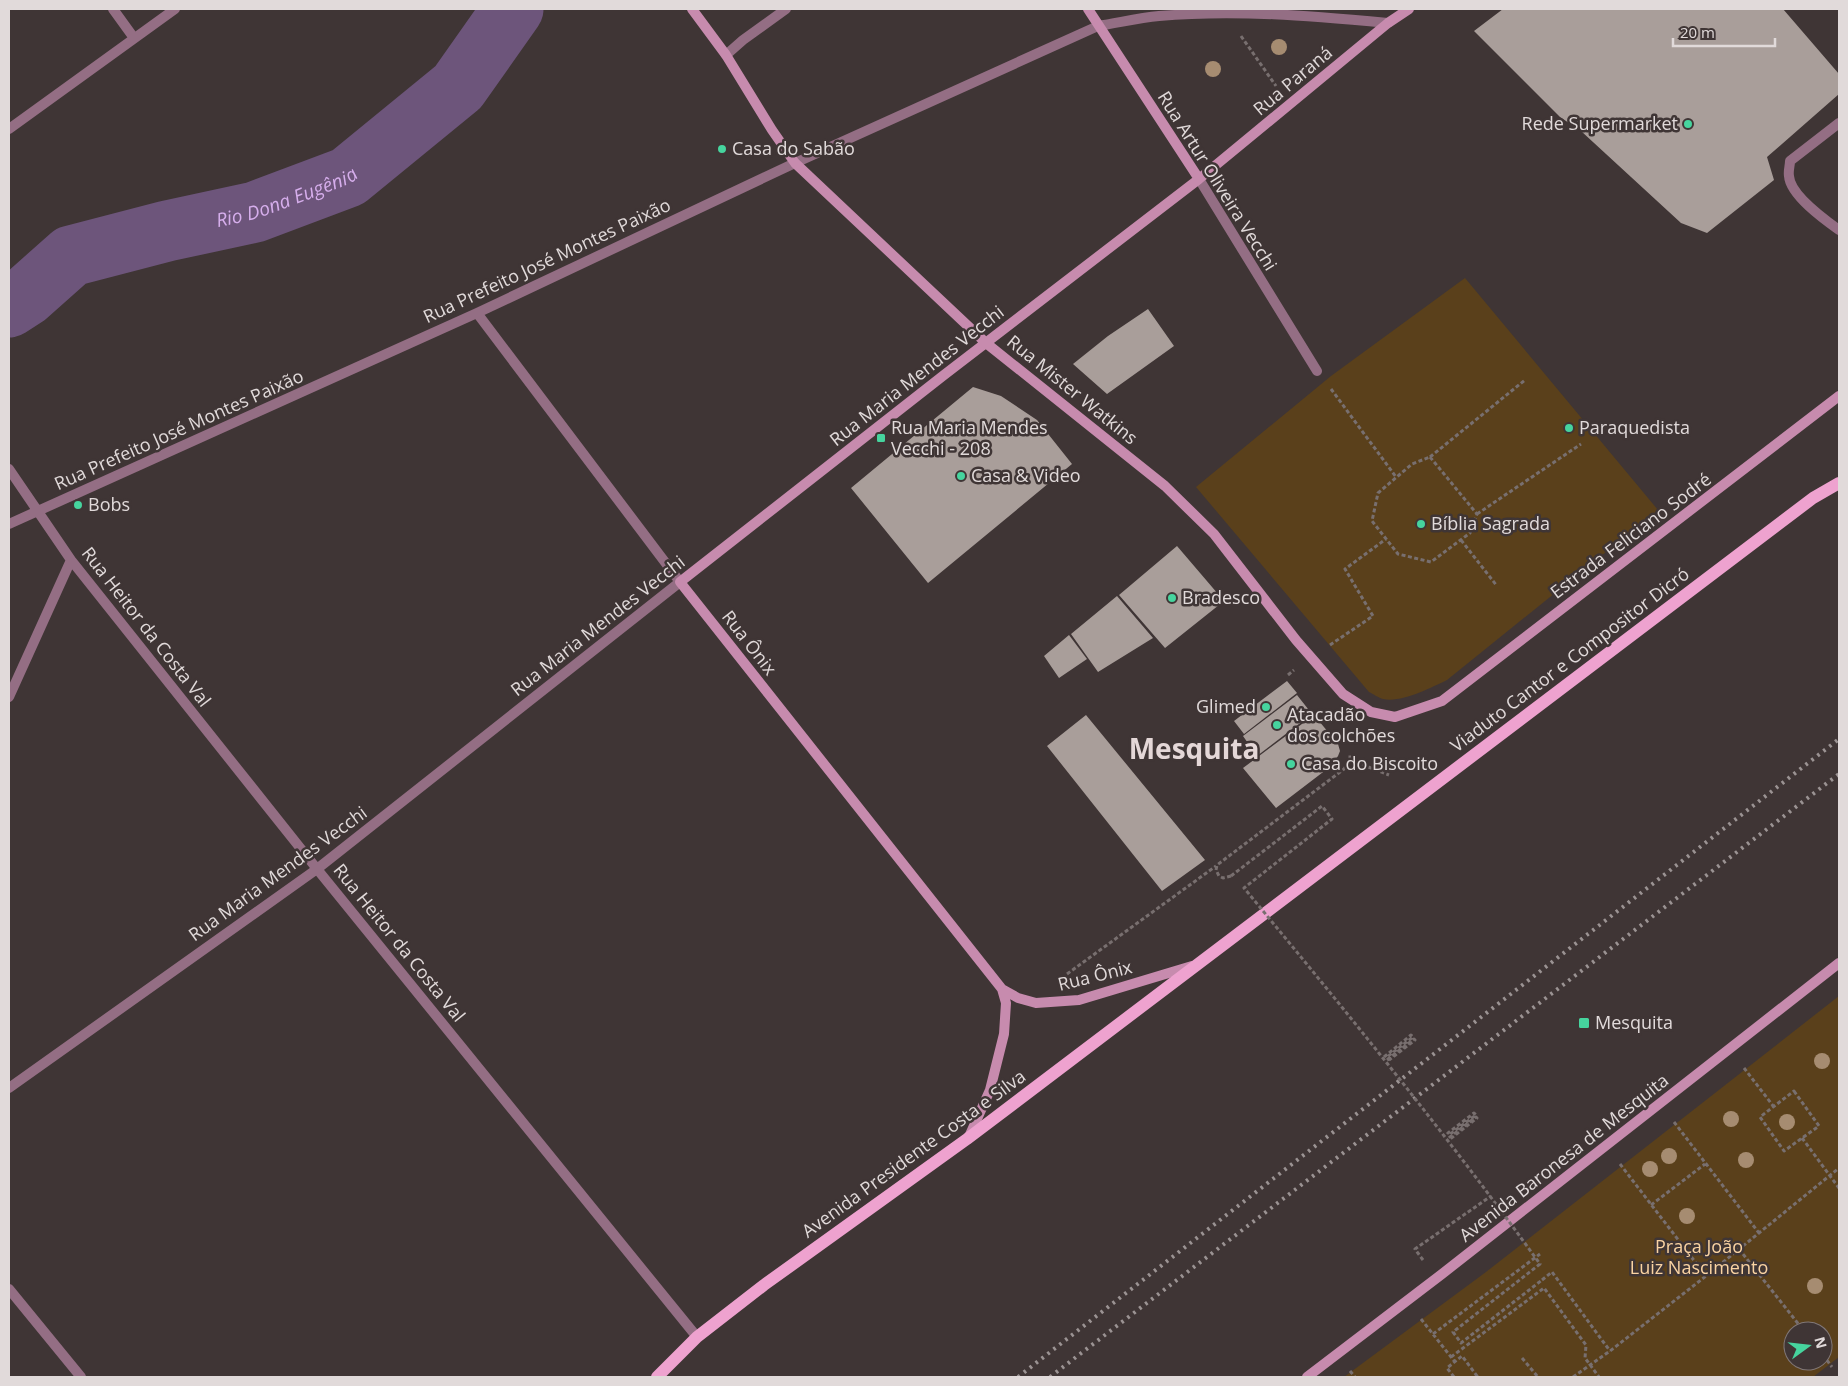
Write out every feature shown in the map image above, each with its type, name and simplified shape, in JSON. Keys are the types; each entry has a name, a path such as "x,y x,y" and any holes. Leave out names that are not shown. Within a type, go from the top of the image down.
{"main road":[{"name":"Rua Mister Watkins","path":"692,9 726,55 772,130 795,163 986,342 1165,486 1214,534 1311,658 1344,694 1371,712 1395,717 1442,701"},
{"name":"Rua Artur Oliveira Vecchi","path":"1088,9 1199,179"},
{"name":"Rua Paraná","path":"1199,179 1388,23 1409,9"},
{"name":"Rua Maria Mendes Vecchi","path":"680,582 986,342 1199,179"},
{"name":"Estrada Feliciano Sodré","path":"1442,701 1839,396"},
{"name":"Viaduto Cantor e Compositor Dicró","path":"1196,965 1813,498 1839,483"},
{"name":"Rua Ônix","path":"680,582 1002,989 1018,998 1036,1003 1079,1000 1196,965"},
{"name":"Avenida Baronesa de Mesquita","path":"1307,1377 1442,1274 1839,963"},
{"name":"Avenida Presidente Costa e Silva","path":"657,1377 697,1337 771,1280 967,1139 1196,965"},
{"path":"967,1139 990,1090 1004,1034 1006,1003 1002,989"}],"street":[{"path":"113,9 134,38"},
{"path":"9,129 175,9"},
{"path":"726,55 743,40 786,9"},
{"name":"Rua Prefeito José Montes Paixão","path":"9,524 477,313 795,163 1098,26 1159,16 1226,13 1298,14 1388,23"},
{"path":"1839,123 1790,161 1789,178 1798,194 1824,219 1839,230"},
{"name":"Rua Artur Oliveira Vecchi","path":"1199,179 1317,371"},
{"name":"Rua Ônix","path":"477,313 680,582"},
{"name":"Rua Heitor da Costa Val","path":"9,469 71,560 318,869 697,1337"},
{"path":"9,697 71,560"},
{"name":"Rua Maria Mendes Vecchi","path":"9,1088 318,869 680,582"},
{"path":"9,1288 81,1377"}],"path":[{"path":"1226,13 1289,105"},
{"path":"1317,371 1396,477"},
{"path":"1525,380 1430,457 1412,464 1378,492 1372,521 1398,554 1431,562 1470,533 1477,514 1581,444"},
{"path":"1430,457 1477,514"},
{"path":"1288,675 1373,616 1345,569 1386,539"},
{"path":"1461,540 1497,586"},
{"path":"1067,974 1217,865 1344,769 1350,760 1350,754"},
{"path":"1350,760 1389,775"},
{"path":"1217,865 1216,870 1219,876 1224,878 1231,876 1322,806 1332,819 1244,888 1449,1140 1540,1264 1453,1332 1461,1344 1552,1272 1610,1351"},
{"path":"1384,1058 1411,1035 1412,1037 1387,1057 1388,1059 1414,1039 1389,1060 1390,1062"},
{"path":"1744,1068 1774,1107"},
{"path":"1794,1092 1819,1126 1802,1138 1784,1151 1760,1117 1794,1092"},
{"path":"1447,1132 1474,1113 1476,1115 1449,1135 1450,1137 1477,1118 1449,1140"},
{"path":"1674,1122 1759,1233"},
{"path":"1802,1138 1839,1188"},
{"path":"1620,1164 1706,1276"},
{"path":"1651,1205 1706,1164"},
{"path":"1573,1377 1610,1351 1706,1276 1839,1168"},
{"path":"1426,1264 1415,1249 1491,1196"},
{"path":"1739,1249 1796,1321"},
{"path":"1433,1334 1540,1254"},
{"path":"1451,1357 1544,1288 1586,1345 1585,1358 1598,1377"},
{"path":"1420,1318 1455,1362"},
{"path":"1454,1377 1447,1368 1462,1356 1477,1376 1475,1377"},
{"path":"1522,1358 1538,1377"}],"green space":[{"path":"1465,278 1658,510 1447,680 1407,697 1391,700 1383,699 1369,692 1196,487 1331,376"},
{"name":"Praça João Luiz Nascimento","path":"1839,996 1839,1357 1833,1362 1833,1321 1783,1321 1783,1371 1821,1371 1813,1377 1344,1377 1486,1272"}],"building":[{"name":"Rede Supermarket","path":"1503,9 1783,9 1839,74 1839,94 1767,157 1774,180 1707,233 1681,223 1581,131 1560,117 1474,31"},
{"path":"1148,309 1174,346 1107,394 1073,364 1108,336"},
{"name":"Casa & Video","path":"973,387 1001,396 1037,420 1072,464 928,583 851,488"},
{"name":"Bradesco","path":"1177,546 1224,601 1165,648 1119,595"},
{"path":"1117,596 1153,638 1098,672 1071,634"},
{"path":"1069,635 1087,659 1059,678 1044,656"},
{"name":"Glimed","path":"1287,681 1297,693 1244,734 1234,721"},
{"name":"Atacadão dos colchões","path":"1297,695 1312,714 1257,756 1243,736"},
{"path":"1086,715 1205,860 1162,891 1047,746"},
{"name":"Casa do Biscoito","path":"1314,715 1338,744 1340,751 1338,756 1331,766 1276,808 1243,768"}],"waterway":[{"name":"Rio Dona Eugênia","path":"9,307 26,296 71,256 167,231 255,212 348,177 458,87 513,9"}],"railway":[{"path":"1018,1377 1839,739"},
{"path":"1050,1377 1839,774"}],"place":[{"name":"Rede Supermarket","path":"1688,124"},
{"name":"Casa do Sabão","path":"722,149"},
{"name":"Paraquedista","path":"1569,428"},
{"name":"Rua Maria Mendes Vecchi - 208","path":"881,438"},
{"name":"Casa & Video","path":"961,476"},
{"name":"Bobs","path":"78,505"},
{"name":"Bíblia Sagrada","path":"1421,524"},
{"name":"Bradesco","path":"1172,598"},
{"name":"Glimed","path":"1266,707"},
{"name":"Atacadão dos colchões","path":"1277,725"},
{"name":"Casa do Biscoito","path":"1291,764"},
{"name":"Mesquita","path":"1584,1023"}],"district":[{"name":"Mesquita","path":"1194,749"}]}
